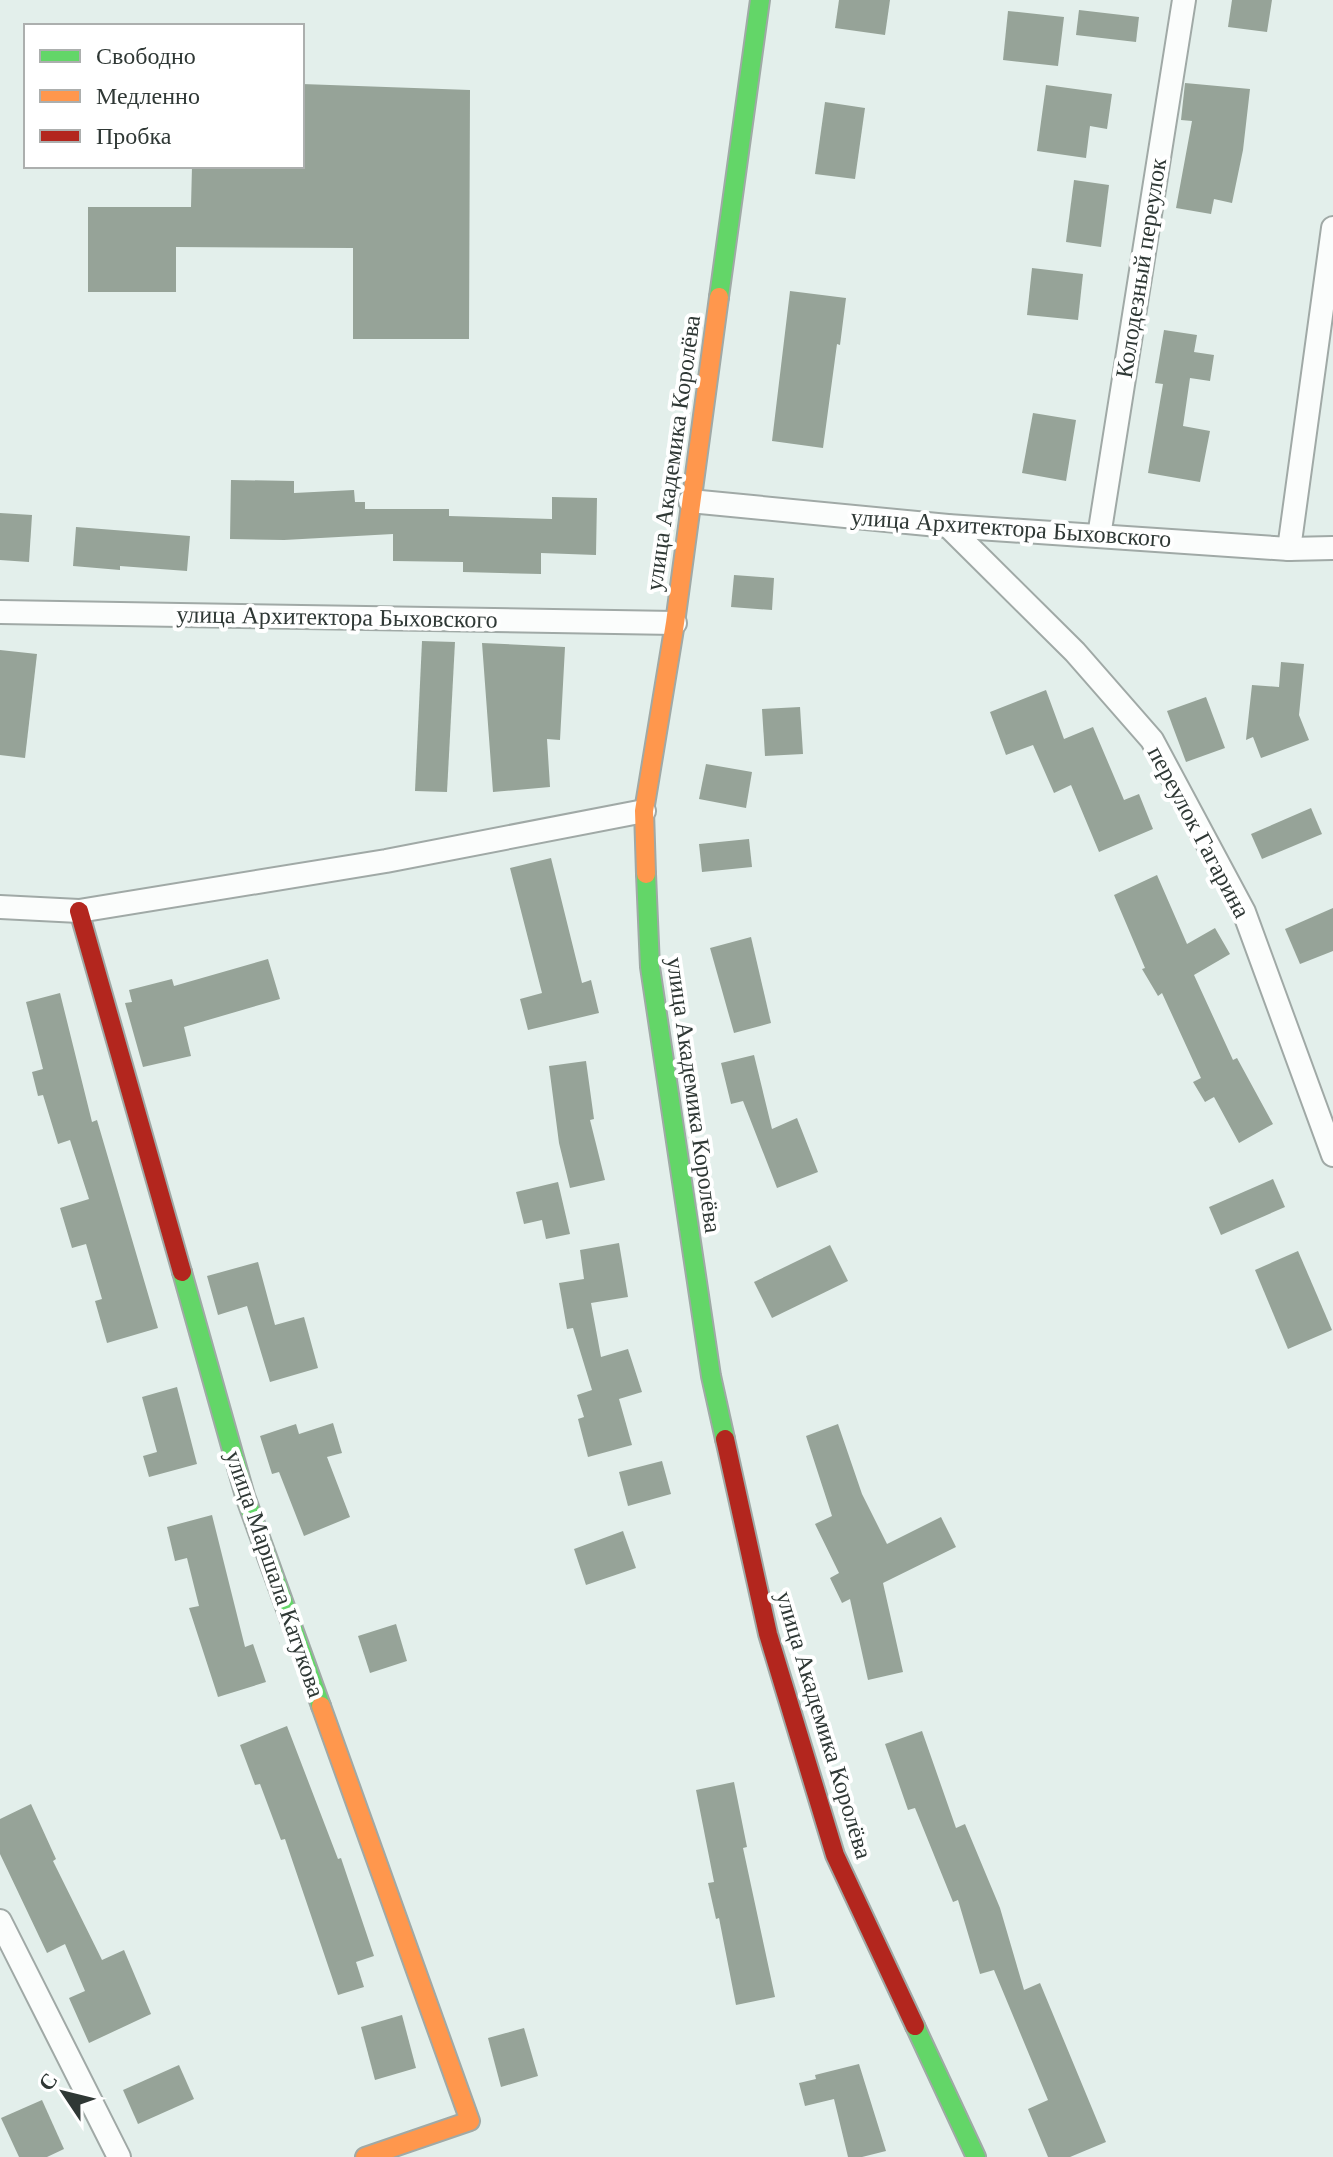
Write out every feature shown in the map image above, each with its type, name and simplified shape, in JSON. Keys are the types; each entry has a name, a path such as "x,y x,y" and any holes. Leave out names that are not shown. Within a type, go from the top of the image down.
{"street":[{"name":"улица Академика Королёва","path":"760,0 675,623 644,811 650,967 706,1345 768,1634 835,1855 976,2157"},
{"name":"Колодезный переулок","path":"1099,536 1184,0"},
{"path":"1289,549 1333,228"},
{"name":"улица Архитектора Быховского","path":"690,501 948,526 1289,549 1333,548"},
{"name":"переулок Гагарина","path":"948,526 1075,652 1152,740 1244,912 1333,1155"},
{"name":"улица Архитектора Быховского","path":"0,612 675,623"},
{"path":"0,907 79,911 386,861 644,811"},
{"name":"улица Маршала Катукова","path":"79,911 245,1496 470,2121 365,2157"},
{"path":"0,1921 119,2157"}],"building":[{"path":"839,0 890,0 885,35 835,28"},
{"path":"1232,0 1272,0 1267,32 1228,27"},
{"path":"1079,10 1139,17 1136,42 1076,35"},
{"path":"1008,11 1064,17 1058,66 1003,60"},
{"path":"1185,83 1250,89 1243,150 1232,203 1214,199 1211,214 1176,208 1192,121 1181,120"},
{"path":"304,84 470,90 469,339 353,339 353,248 176,247 176,292 88,292 88,207 191,207 192,168 304,168"},
{"path":"1046,85 1112,94 1107,129 1090,126 1086,158 1037,151"},
{"path":"825,102 865,108 855,179 815,174"},
{"path":"1074,180 1109,185 1101,247 1066,242"},
{"path":"1032,268 1083,274 1078,320 1027,315"},
{"path":"790,291 846,298 823,448 772,441"},
{"path":"1164,330 1197,335 1194,352 1214,355 1210,381 1190,378 1183,426 1210,431 1200,482 1148,473 1163,384 1155,383"},
{"path":"1033,413 1076,420 1066,481 1022,473"},
{"path":"231,480 294,481 294,493 354,490 355,502 365,502 365,509 449,509 449,516 552,519 552,497 597,498 596,555 541,553 541,574 463,572 463,562 393,561 393,534 284,540 230,539"},
{"path":"0,513 32,515 29,562 0,560"},
{"path":"76,527 190,536 187,571 73,566"},
{"path":"734,575 774,578 772,610 731,607"},
{"path":"422,641 455,642 447,792 415,791"},
{"path":"482,643 565,647 560,740 547,739 550,787 493,792"},
{"path":"0,650 37,654 25,758 0,755"},
{"path":"1281,662 1304,664 1299,715 1309,740 1261,758 1253,737 1246,740 1252,685 1279,687"},
{"path":"1046,690 1064,739 1093,727 1124,800 1139,794 1153,829 1099,852 1071,785 1054,793 1033,745 1006,755 990,712"},
{"path":"1206,697 1225,748 1186,762 1167,711"},
{"path":"800,707 803,754 765,756 762,709"},
{"path":"706,764 752,772 746,808 699,799"},
{"path":"1311,808 1322,834 1262,859 1251,834"},
{"path":"749,839 752,867 702,872 699,844"},
{"path":"551,858 582,983 591,980 599,1013 528,1030 520,999 542,993 510,868"},
{"path":"1157,875 1187,944 1215,928 1230,954 1194,975 1233,1060 1237,1058 1273,1124 1239,1143 1214,1097 1205,1102 1193,1082 1201,1078 1162,993 1158,996 1142,969 1145,968 1114,895"},
{"path":"1333,908 1333,951 1300,964 1285,929"},
{"path":"751,937 771,1023 734,1033 710,948"},
{"path":"268,959 280,999 184,1027 191,1056 143,1067 125,1003 132,1002 129,990 172,979 174,986"},
{"path":"60,993 92,1122 97,1120 158,1328 107,1343 95,1301 102,1299 86,1244 72,1248 60,1208 89,1199 70,1140 58,1144 43,1095 38,1096 32,1072 43,1069 26,1002"},
{"path":"754,1055 772,1129 797,1118 818,1172 777,1188 743,1101 731,1104 721,1063"},
{"path":"586,1061 594,1119 590,1120 605,1180 570,1188 559,1143 549,1066"},
{"path":"1273,1179 1285,1207 1221,1235 1209,1207"},
{"path":"558,1182 570,1234 546,1239 542,1220 524,1224 516,1192"},
{"path":"619,1243 628,1297 591,1303 601,1357 628,1349 642,1392 619,1399 632,1445 588,1457 578,1419 584,1417 577,1395 592,1390 573,1328 567,1329 559,1283 584,1279 580,1250"},
{"path":"830,1245 848,1281 772,1318 754,1282"},
{"path":"1298,1251 1332,1330 1288,1349 1255,1270"},
{"path":"258,1262 275,1325 304,1317 318,1368 270,1382 247,1306 218,1315 207,1276"},
{"path":"177,1387 197,1464 149,1477 143,1456 157,1452 142,1397"},
{"path":"333,1423 342,1453 327,1457 350,1517 304,1536 279,1472 272,1474 260,1436 296,1424 299,1434"},
{"path":"838,1424 862,1494 887,1544 941,1517 956,1547 883,1583 903,1672 868,1680 850,1599 842,1603 830,1578 839,1573 815,1524 832,1516 806,1436"},
{"path":"662,1461 671,1494 628,1506 619,1472"},
{"path":"212,1515 245,1647 253,1644 266,1682 218,1697 189,1608 199,1606 187,1558 175,1561 167,1527"},
{"path":"623,1531 636,1568 586,1585 574,1549"},
{"path":"396,1624 407,1661 370,1673 358,1636"},
{"path":"287,1726 338,1859 341,1858 374,1956 356,1962 364,1987 338,1995 285,1839 281,1840 260,1784 255,1785 240,1745"},
{"path":"922,1731 956,1828 965,1824 1000,1908 1024,1990 1040,1983 1106,2142 1070,2157 1048,2157 1028,2109 1048,2100 994,1970 980,1974 958,1900 953,1902 915,1808 908,1810 885,1744"},
{"path":"734,1782 747,1847 743,1848 775,1997 736,2005 719,1918 716,1919 708,1883 714,1882 696,1790"},
{"path":"31,1804 56,1859 53,1861 102,1960 124,1950 151,2014 89,2043 69,1998 85,1991 65,1944 47,1953 0,1854 0,1819"},
{"path":"402,2015 416,2068 375,2080 361,2027"},
{"path":"524,2028 538,2076 501,2087 488,2038"},
{"path":"859,2064 886,2151 848,2157 834,2099 805,2106 799,2083 816,2079 815,2075"},
{"path":"179,2065 194,2099 138,2124 123,2090"},
{"path":"42,2100 64,2149 47,2157 19,2157 1,2118"}],"traffic: fast":[{"path":"719,297 760,0"},
{"path":"646,874 650,967 711,1376 725,1439"},
{"path":"182,1272 245,1496 321,1706"},
{"path":"915,2026 976,2157"}],"traffic: slow":[{"path":"646,874 644,811 675,623 719,297"},
{"path":"321,1706 470,2121 365,2157"}],"traffic: jam":[{"path":"79,911 182,1272"},
{"path":"725,1439 768,1634 835,1855 915,2026"}]}
